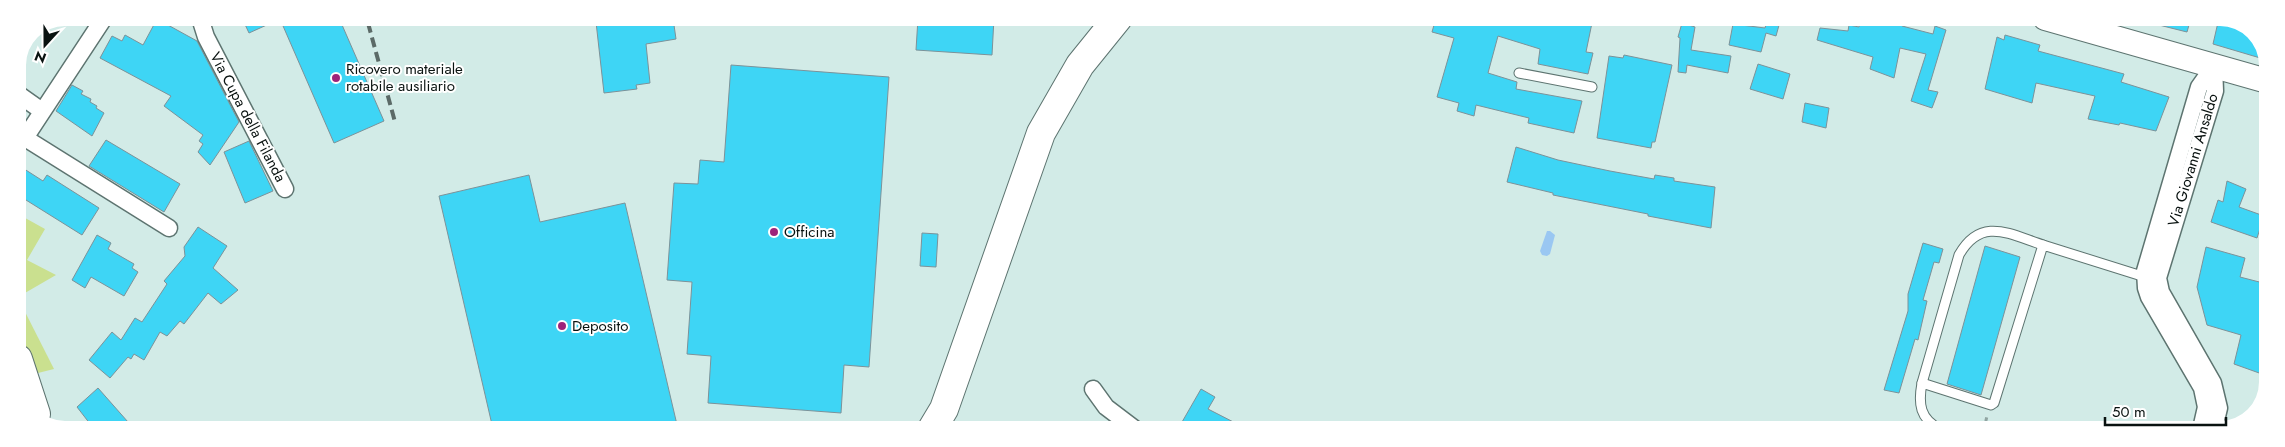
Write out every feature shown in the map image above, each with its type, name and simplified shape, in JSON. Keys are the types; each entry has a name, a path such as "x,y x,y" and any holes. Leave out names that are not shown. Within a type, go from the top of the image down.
{"highway":[{"path":"937,420 944,409 1041,133 1080,65 1111,26"},
{"path":"26,386 31,399"}],"main road":[{"path":"2076,27 2259,79"}],"street":[{"path":"26,136 99,26"},
{"name":"Via Cupa della Filanda","path":"203,26 206,36 285,189"},
{"name":"Via Giovanni Ansaldo","path":"2203,421 2206,408 2202,388 2149,297 2145,277 2147,261 2199,87 2214,66"},
{"name":"Via Giovanni Ansaldo","path":"2214,66 2215,91 2158,278 2160,292 2213,383 2219,408 2216,421"},
{"path":"26,99 42,110"},
{"path":"26,139 169,228"},
{"path":"1093,389 1106,407 1124,420"}],"lane":[{"path":"1519,73 1592,87"},
{"path":"1927,421 1923,415 1920,400 1922,383 1959,255 1969,240 1978,233 1992,230 2145,277"},
{"path":"1922,383 1990,404 1994,403 2043,245"}],"green space":[{"path":"26,218 45,229 27,260 56,275 26,292"},
{"path":"26,314 54,369 26,376"}],"water":[{"path":"1547,231 1555,235 1550,254 1547,256 1542,255 1540,251"}],"building":[{"path":"153,26 170,26 197,41 239,122 210,165 198,152 203,144 199,141 203,135 164,106 171,96 100,58 112,36 122,41 125,35 143,45"},
{"name":"Ricovero materiale rotabile ausiliario","path":"246,26 264,26 249,33"},
{"name":"Ricovero materiale rotabile ausiliario","path":"283,26 343,26 384,121 334,143"},
{"path":"596,26 674,26 676,39 646,44 650,83 636,85 637,89 604,93"},
{"path":"917,26 994,26 992,55 916,50"},
{"path":"1434,27 1591,27 1586,52 1593,53 1588,74 1538,64 1540,49 1498,36 1488,73 1517,82 1516,89 1582,101 1574,133 1528,123 1529,118 1476,105 1474,116 1457,111 1459,103 1437,97 1454,38 1432,32"},
{"path":"1681,27 1695,27 1691,50 1731,56 1728,73 1687,65 1686,73 1678,72 1680,38 1678,37"},
{"path":"1732,27 1779,27 1776,36 1766,33 1761,52 1729,45"},
{"path":"1849,27 1905,27 1933,34 1935,27 1946,30 1928,90 1938,92 1932,108 1911,101 1926,54 1900,48 1894,78 1870,69 1873,57 1817,40 1820,28 1848,31"},
{"path":"2167,27 2188,27 2187,32"},
{"path":"2217,27 2237,30 2252,44 2258,57 2213,44"},
{"path":"2005,35 2040,45 2038,51 2124,74 2121,82 2169,97 2156,131 2120,123 2119,125 2088,119 2095,96 2036,83 2032,103 1985,89 1997,37 2004,40"},
{"path":"1624,55 1672,65 1655,142 1652,142 1651,148 1597,138 1609,56 1623,58"},
{"path":"1758,64 1790,74 1783,99 1750,89"},
{"name":"Officina","path":"731,65 889,77 869,367 844,365 841,413 708,403 711,356 687,354 692,282 667,280 674,183 698,184 700,160 724,162"},
{"path":"72,85 83,91 81,94 91,99 90,102 104,113 92,136 56,111"},
{"path":"1805,103 1829,108 1826,128 1802,122"},
{"path":"106,140 180,184 164,212 89,166"},
{"path":"249,141 273,191 245,203 224,152"},
{"path":"1516,147 1558,160 1610,171 1654,179 1655,175 1674,178 1674,181 1715,187 1711,228 1553,195 1553,193 1507,182"},
{"path":"26,170 43,181 47,175 99,208 82,235 26,200"},
{"name":"Deposito","path":"529,175 540,222 625,203 676,420 491,420 439,196"},
{"path":"2227,181 2246,189 2239,207 2259,214 2257,238 2211,222 2218,200 2223,202"},
{"path":"198,227 227,246 213,268 238,290 221,304 208,293 184,324 180,321 167,336 160,332 144,360 134,354 131,359 128,357 110,378 89,360 112,332 121,340 135,318 142,322 167,284 164,281 185,256 184,247"},
{"path":"922,233 938,234 936,267 920,266"},
{"path":"97,235 111,243 108,249 134,264 132,268 138,272 124,296 91,277 85,288 72,280"},
{"path":"1923,243 1943,249 1939,263 1934,262 1923,300 1927,301 1918,340 1915,339 1899,393 1884,390 1908,311 1908,294"},
{"path":"1985,246 2020,257 1981,395 1947,384"},
{"path":"2206,247 2245,258 2240,277 2258,282 2258,373 2234,364 2241,335 2207,325 2197,287"},
{"path":"98,388 126,420 87,420 77,407"},
{"path":"1201,389 1215,397 1208,409 1231,421 1183,421"}],"railway":[{"path":"369,26 395,122"}],"place":[{"name":"Ricovero materiale rotabile ausiliario","path":"336,78"},
{"name":"Officina","path":"774,232"},
{"name":"Deposito","path":"562,326"}]}
